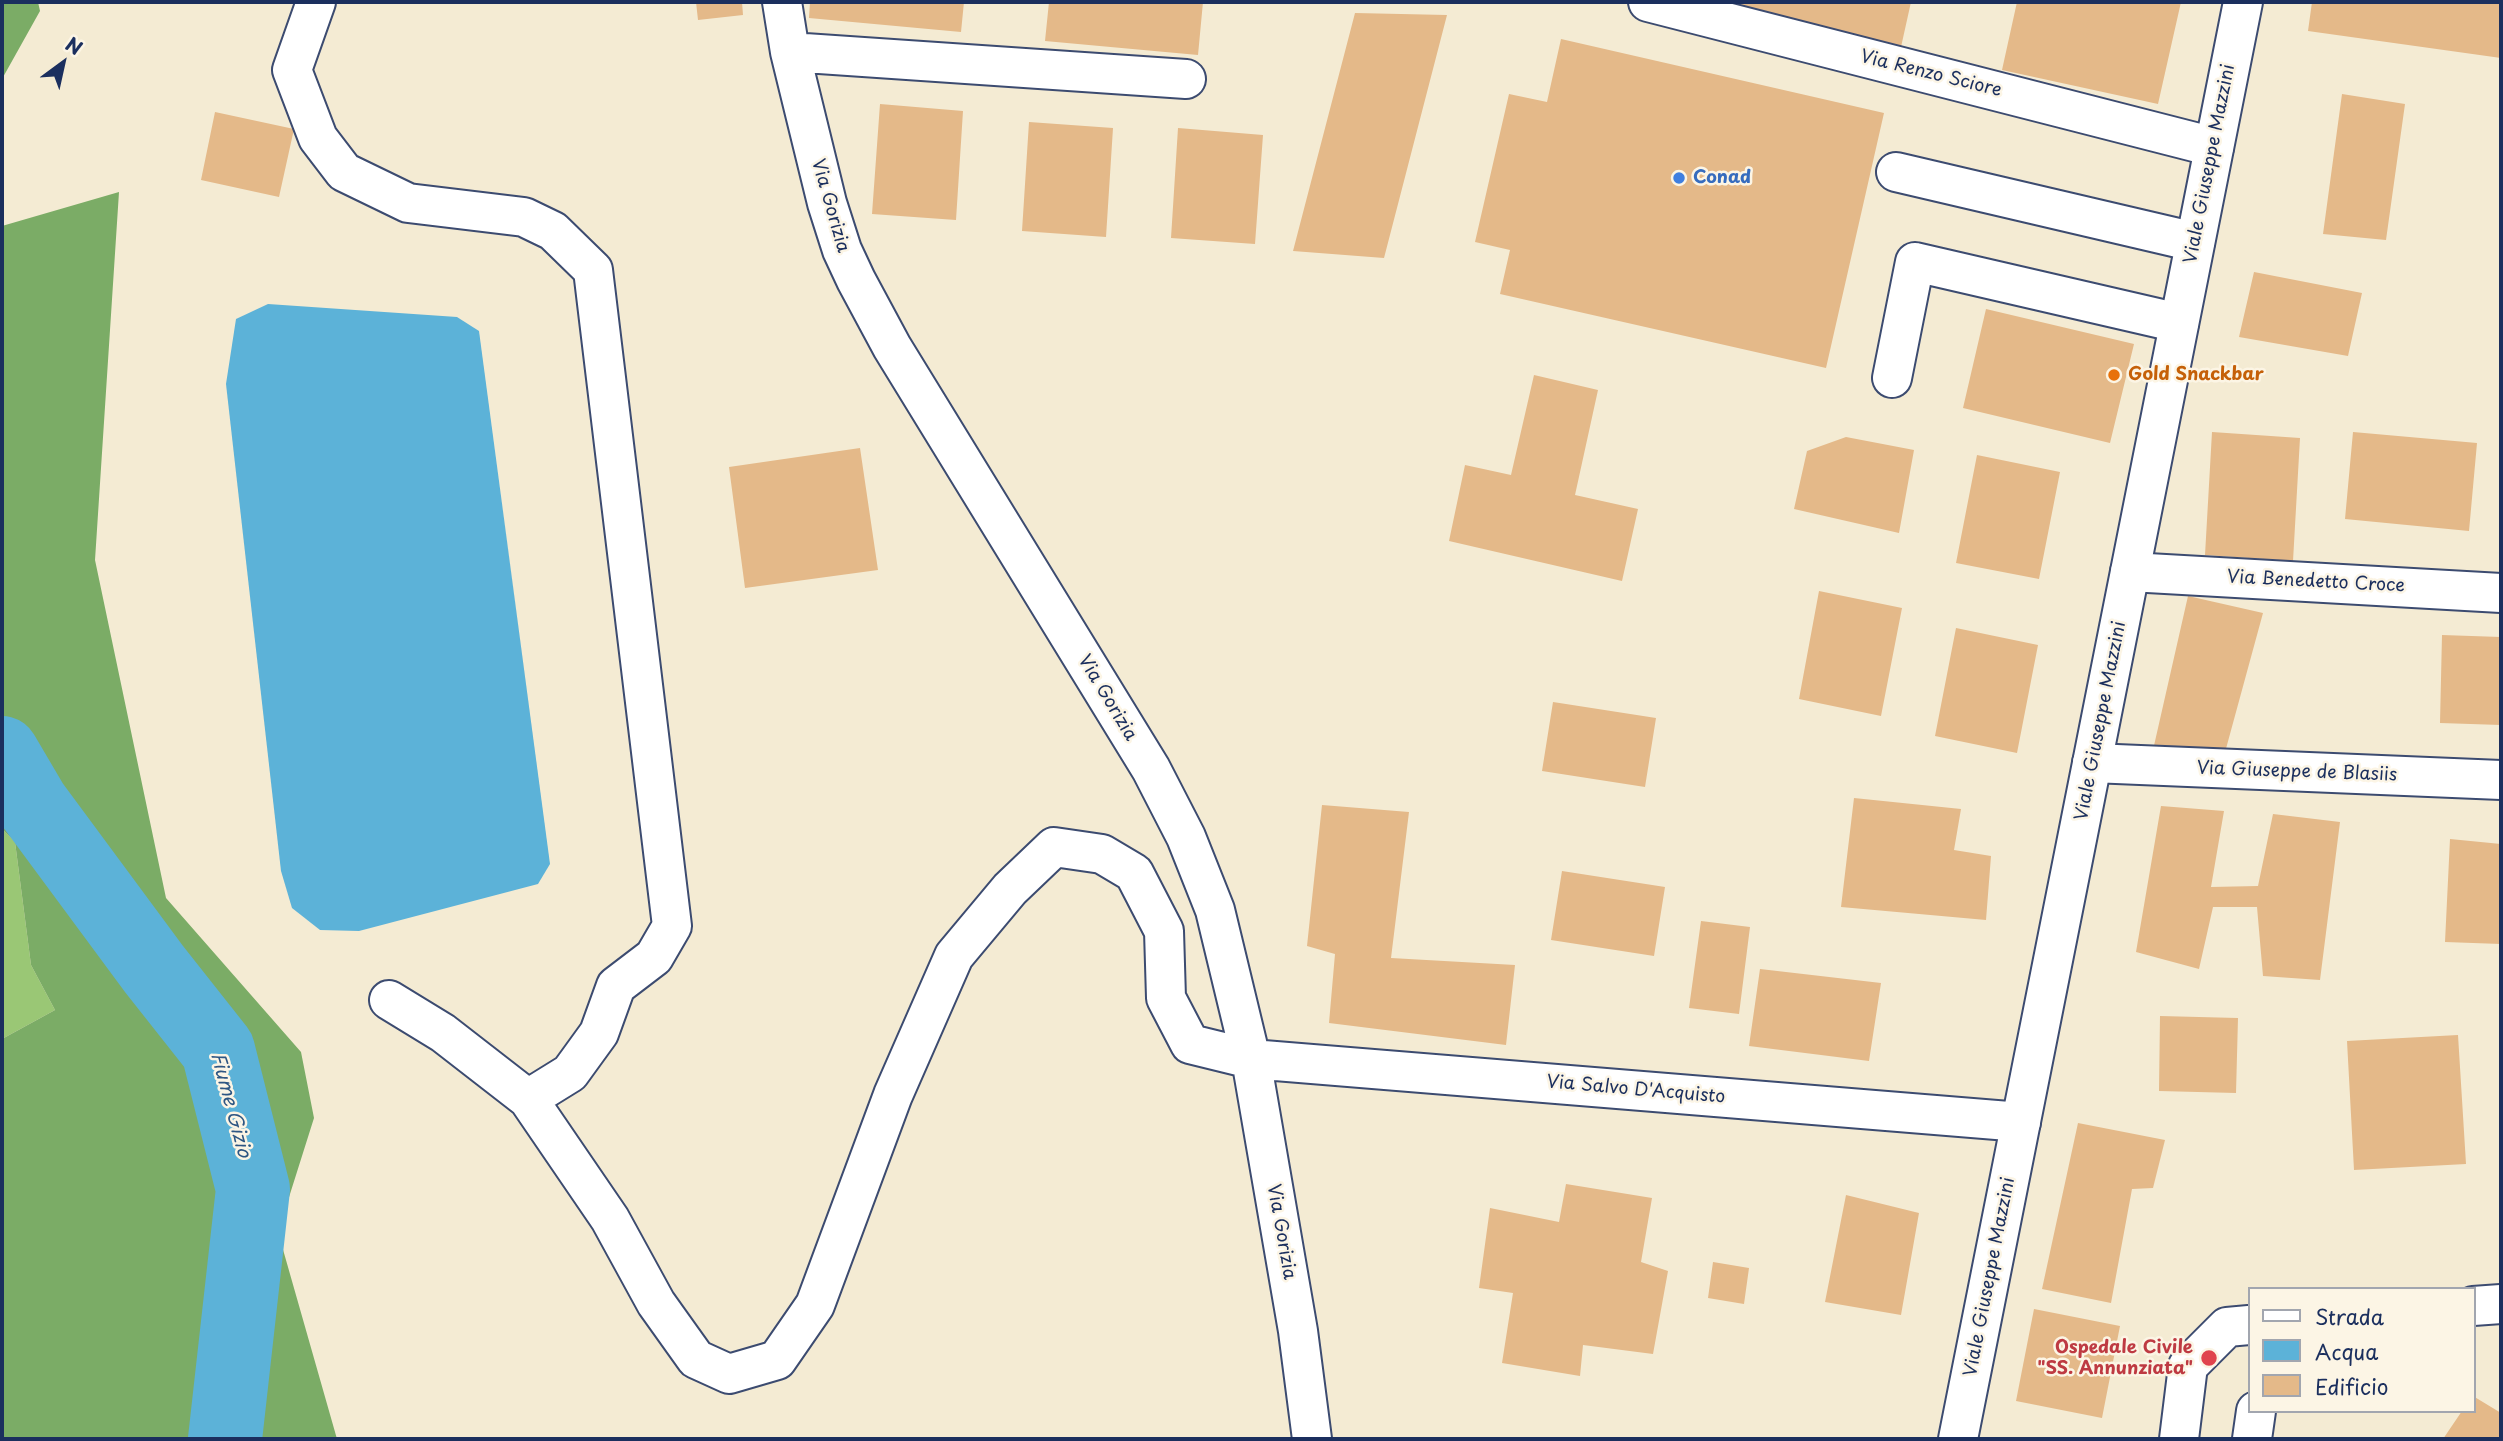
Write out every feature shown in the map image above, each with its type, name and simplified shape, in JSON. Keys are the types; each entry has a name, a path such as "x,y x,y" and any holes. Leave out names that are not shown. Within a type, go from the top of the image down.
{"street":[{"path":"316,2 292,70 318,138 344,172 408,203 524,217 553,231 593,270 672,926 654,957 616,986 599,1033 570,1073 528,1099 443,1034 389,1000"},
{"name":"Via Gorizia","path":"782,2 790,52 827,203 842,250 856,281 892,347 1151,769 1186,837 1214,910 1251,1059 1298,1331 1312,1439"},
{"name":"Via Renzo Sciore","path":"1648,2 2214,147"},
{"name":"Viale Giuseppe Mazzini","path":"1958,1439 2242,2"},
{"path":"790,52 1186,79"},
{"path":"1896,172 2195,242"},
{"path":"1892,378 1915,262 2179,323"},
{"name":"Via Benedetto Croce","path":"2130,572 2501,593"},
{"name":"Via Giuseppe de Blasiis","path":"2092,764 2501,780"},
{"name":"Via Salvo D'Acquisto","path":"528,1099 610,1219 656,1303 696,1359 729,1374 777,1360 815,1305 893,1095 954,956 1010,889 1054,847 1102,854 1135,873 1164,931 1166,999 1189,1044 1251,1059 2021,1122"},
{"path":"2475,1306 2501,1304"},
{"path":"2179,1439 2188,1366 2227,1327 2248,1325"},
{"path":"2252,1439 2256,1413"}],"green space":[{"path":"2,2 38,2 40,11 2,79"},
{"path":"119,192 95,560 166,898 301,1052 314,1118 278,1232 337,1439 2,1439 2,1039 55,1010 31,965 15,842 2,829 2,226"},
{"path":"2,829 15,842 31,965 55,1010 2,1039"}],"water":[{"path":"268,304 457,317 479,331 550,864 538,884 359,931 320,930 292,908 281,871 226,384 236,319"}],"building":[{"path":"696,2 742,2 743,15 698,20"},
{"path":"810,2 964,2 961,32 809,18"},
{"path":"1049,2 1203,2 1198,55 1045,41"},
{"path":"1722,2 1911,2 1901,47"},
{"path":"2017,2 2181,2 2158,104 2002,70"},
{"path":"2312,2 2501,2 2501,58 2308,31"},
{"path":"1355,13 1447,15 1384,258 1293,251"},
{"name":"Conad","path":"1561,39 1884,113 1826,368 1500,294 1510,250 1475,242 1509,94 1547,102"},
{"path":"2342,94 2405,104 2386,240 2323,234"},
{"path":"880,104 963,111 956,220 872,214"},
{"path":"215,112 294,129 279,197 201,180"},
{"path":"1029,122 1113,128 1106,237 1022,231"},
{"path":"1178,128 1263,135 1255,244 1171,238"},
{"path":"2254,272 2362,293 2348,356 2239,337"},
{"path":"1986,309 2134,344 2110,443 1963,408"},
{"path":"1534,375 1598,390 1575,495 1638,509 1622,581 1449,541 1465,465 1511,475"},
{"path":"2212,432 2300,438 2293,561 2205,555"},
{"path":"2353,432 2477,443 2469,531 2345,519"},
{"path":"1846,437 1914,450 1899,533 1794,509 1807,451"},
{"path":"860,448 878,570 745,588 729,467"},
{"path":"1977,455 2060,472 2039,579 1956,563"},
{"path":"1819,591 1902,608 1881,716 1799,699"},
{"path":"2188,596 2263,613 2224,756 2153,750"},
{"path":"1956,628 2038,645 2017,753 1935,736"},
{"path":"2442,635 2501,637 2501,725 2440,723"},
{"path":"1553,702 1656,718 1645,787 1542,771"},
{"path":"1854,798 1961,809 1954,850 1991,856 1986,920 1841,907"},
{"path":"1322,805 1409,812 1391,958 1515,965 1506,1045 1329,1023 1335,954 1307,946"},
{"path":"2161,806 2224,811 2211,887 2258,886 2273,814 2340,822 2320,980 2263,976 2257,907 2213,907 2199,969 2136,952"},
{"path":"2450,839 2501,844 2501,944 2445,942"},
{"path":"1562,871 1665,887 1654,956 1551,940"},
{"path":"1701,921 1750,927 1739,1014 1689,1008"},
{"path":"1760,969 1881,983 1869,1061 1749,1046"},
{"path":"2160,1016 2238,1018 2236,1093 2159,1091"},
{"path":"2458,1035 2466,1164 2354,1170 2347,1041"},
{"path":"2078,1123 2165,1140 2153,1188 2132,1189 2111,1303 2042,1289"},
{"path":"1566,1184 1652,1198 1641,1262 1668,1271 1653,1354 1583,1345 1580,1376 1502,1363 1513,1293 1479,1288 1490,1208 1559,1222"},
{"path":"1846,1195 1919,1213 1901,1315 1825,1302"},
{"path":"1713,1262 1749,1268 1744,1304 1708,1298"},
{"path":"2034,1309 2120,1326 2102,1418 2016,1401"},
{"path":"2475,1397 2501,1413 2501,1439 2443,1439 2461,1413 2475,1413"}],"waterway":[{"name":"Fiume Gizio","path":"2,753 32,804 154,969 218,1050 253,1189 225,1439"}],"place":[{"name":"Conad","path":"1679,178"},
{"name":"Gold Snackbar","path":"2114,375"},
{"name":"Ospedale Civile \"SS. Annunziata\"","path":"2209,1358"}]}
